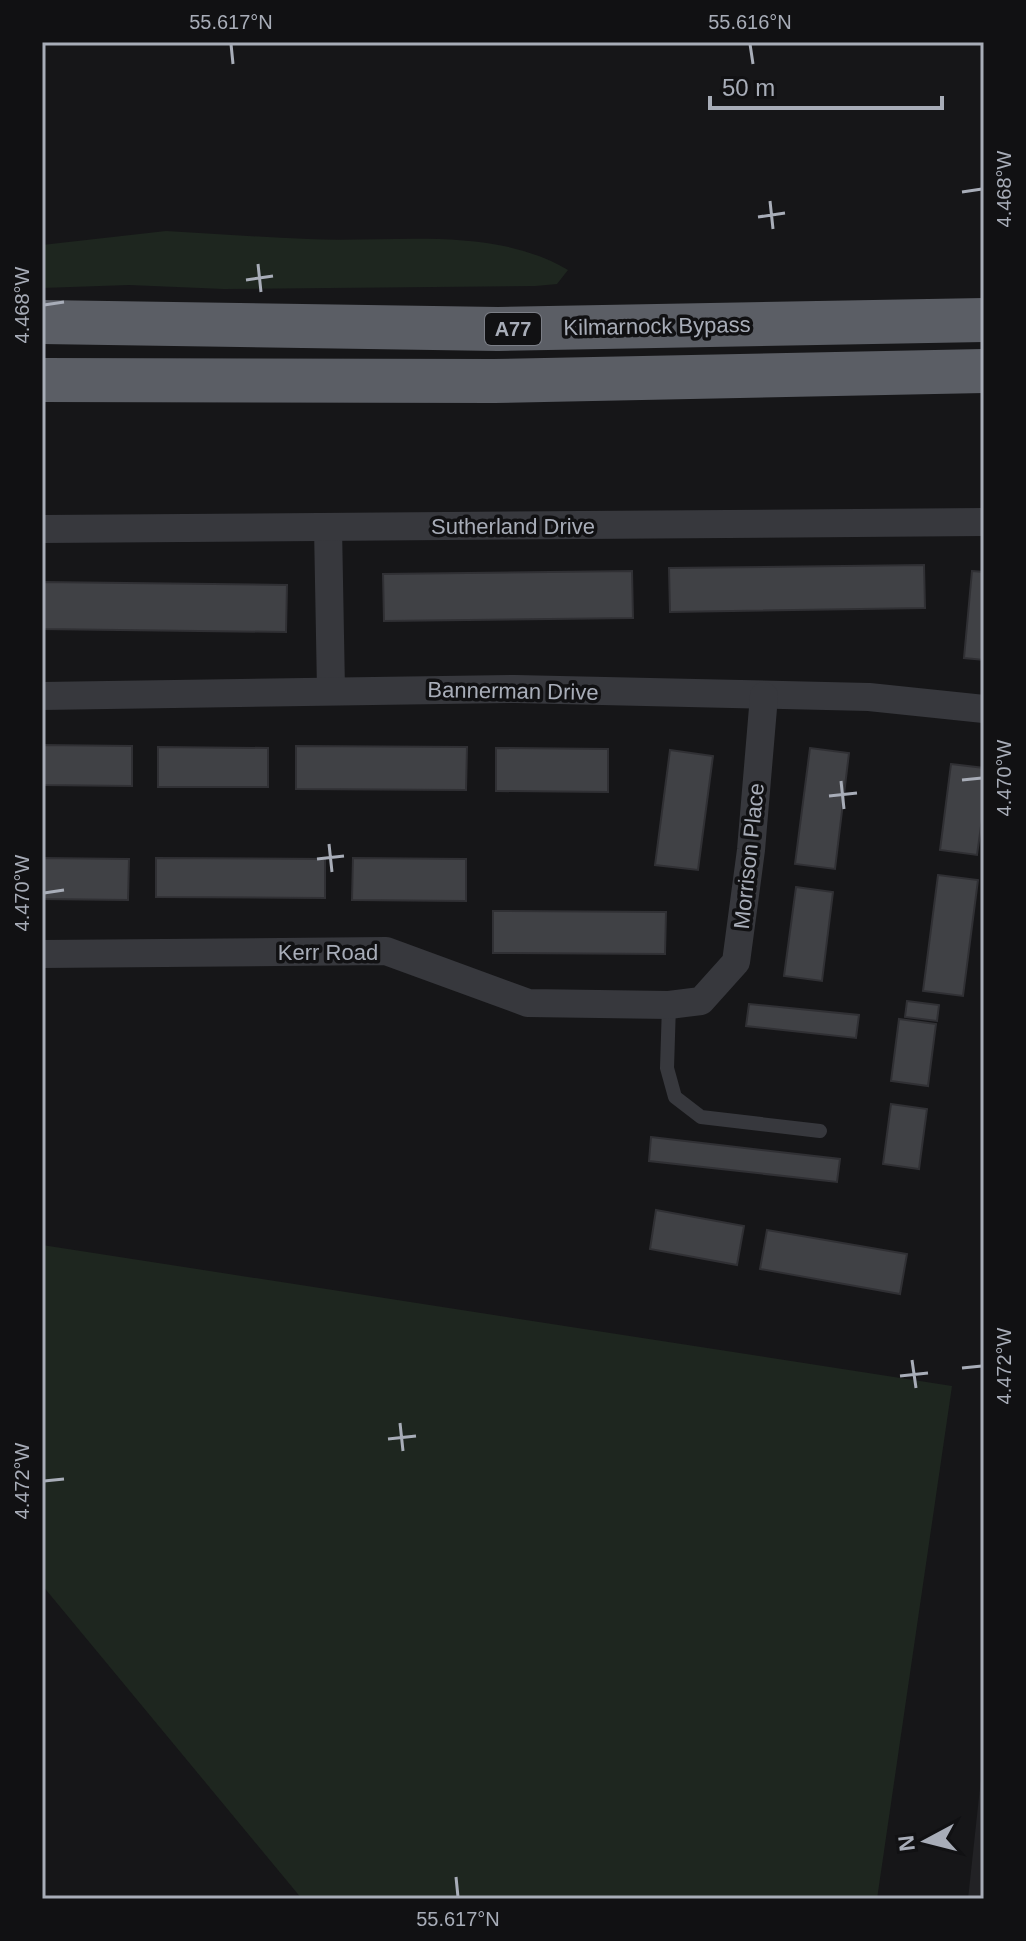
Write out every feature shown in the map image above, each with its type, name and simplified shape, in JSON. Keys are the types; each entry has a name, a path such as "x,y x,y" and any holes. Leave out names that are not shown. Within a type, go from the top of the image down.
{"highway":[{"name":"Kilmarnock Bypass","path":"42,322 498,329 984,320"},
{"path":"42,380 494,381 984,371"}],"street":[{"name":"Sutherland Drive","path":"42,529 984,522"},
{"path":"328,527 331,690"},
{"name":"Bannerman Drive","path":"42,696 515,689 869,697 984,709"},
{"name":"Morrison Place","path":"701,1001 736,962 751,850 764,696"},
{"name":"Kerr Road","path":"42,954 386,951 528,1003 669,1005 701,1001"}],"lane":[{"path":"669,1005 667,1068 675,1097 701,1117 820,1131"}],"shaded area":[{"path":"166,231 308,239 475,241 538,256 568,270 557,284 535,286 224,289 129,285 42,288 42,245"},
{"path":"42,1245 952,1386 877,1899 302,1899 42,1585"},
{"path":"984,1751 984,1899 968,1899"}],"building":[{"path":"924,565 925,608 670,612 669,568"},
{"path":"632,571 633,618 384,621 383,574"},
{"path":"972,571 984,572 984,660 964,658"},
{"path":"42,582 287,585 286,632 42,629"},
{"path":"42,745 132,746 132,786 42,785"},
{"path":"296,746 467,747 466,790 296,789"},
{"path":"158,747 268,748 268,787 158,787"},
{"path":"496,748 608,749 608,792 496,791"},
{"path":"810,748 849,753 835,869 795,864"},
{"path":"670,750 713,756 698,870 655,865"},
{"path":"951,764 984,768 984,805 977,855 940,850"},
{"path":"42,858 129,859 128,900 42,899"},
{"path":"156,858 325,859 325,898 156,897"},
{"path":"353,858 466,859 466,901 352,900"},
{"path":"938,875 978,880 963,996 923,991"},
{"path":"796,887 833,892 822,981 784,976"},
{"path":"493,911 666,912 665,954 493,953"},
{"path":"907,1001 939,1005 937,1021 905,1017"},
{"path":"749,1004 859,1015 856,1038 746,1026"},
{"path":"899,1019 936,1024 928,1086 891,1081"},
{"path":"891,1104 927,1109 919,1169 883,1164"},
{"path":"651,1137 840,1159 837,1182 649,1161"},
{"path":"656,1210 744,1226 737,1265 650,1249"},
{"path":"767,1230 907,1254 900,1294 760,1269"}]}
